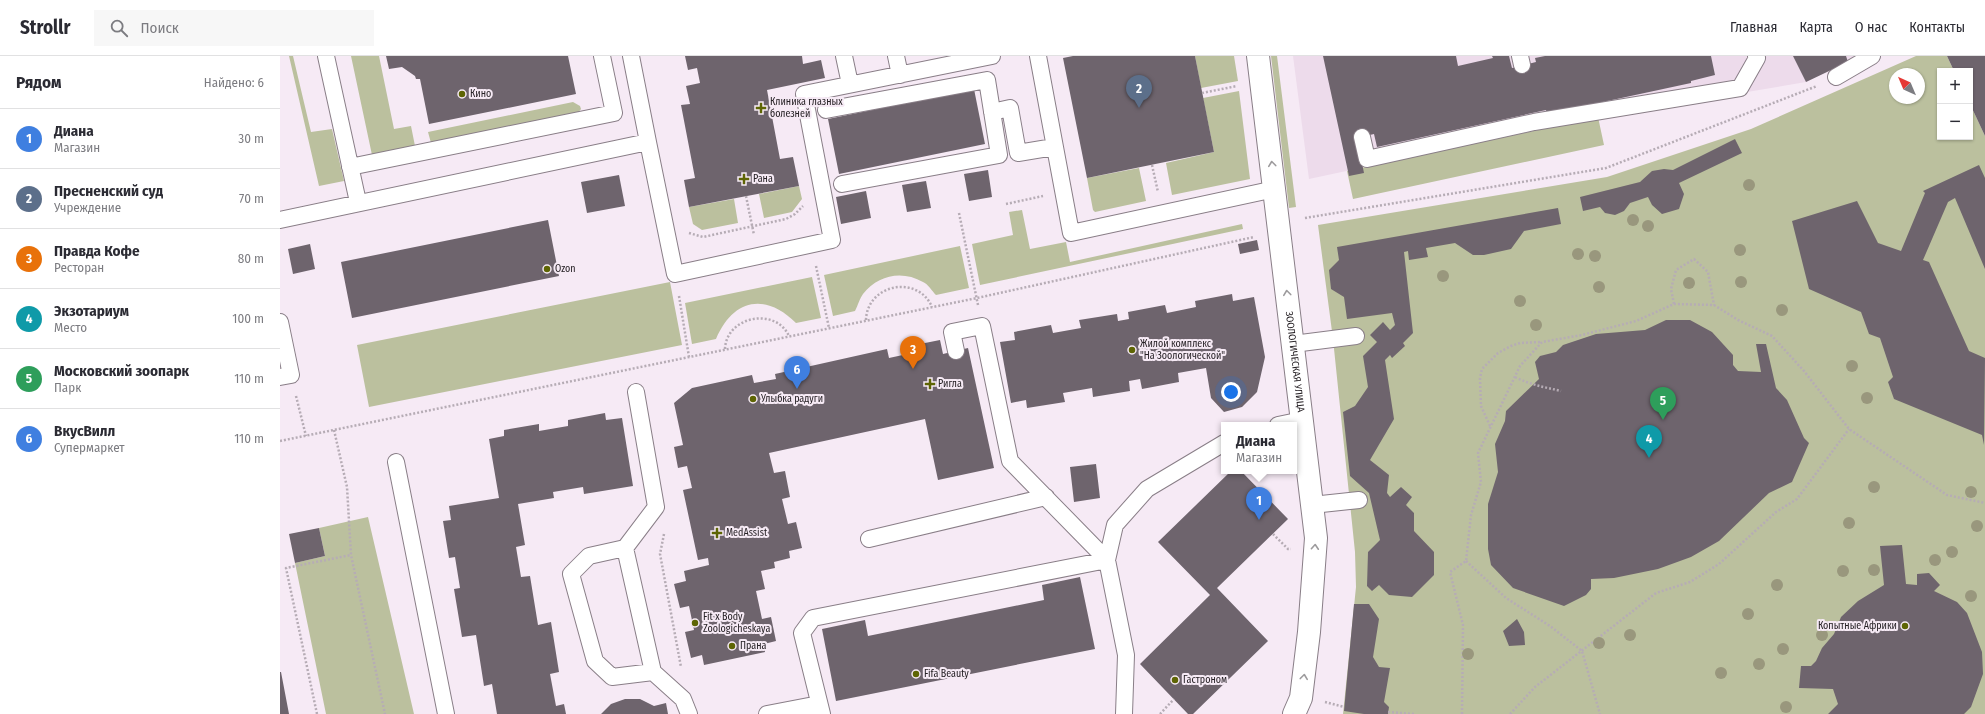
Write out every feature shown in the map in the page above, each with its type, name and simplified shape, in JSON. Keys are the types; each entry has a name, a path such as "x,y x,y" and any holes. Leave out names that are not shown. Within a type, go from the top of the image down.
{"street":[{"name":"ЗООЛОГИЧЕСКАЯ УЛИЦА","path":"1258,56 1316,538 1309,632 1301,698 1294,714"}],"lane":[{"path":"326,56 358,202"},
{"path":"350,167 614,113 602,56"},
{"path":"631,56 675,274 832,240 804,94 900,75 954,60 992,56"},
{"path":"844,56 850,84"},
{"path":"896,56 900,75"},
{"path":"1038,56 1071,233 1275,189"},
{"path":"1362,137 1367,159 1534,118 1740,88 1757,58 1756,56"},
{"path":"1836,77 1872,56"},
{"path":"826,110 987,80 1000,155 842,184"},
{"path":"992,112 1010,108 1018,153 1054,147"},
{"path":"280,220 358,202 648,142"},
{"path":"280,322 286,376"},
{"path":"956,351 952,332 982,326 1010,462 1107,560"},
{"path":"1293,344 1356,336"},
{"path":"636,392 656,507 625,548 588,556 571,574 595,661 612,677 653,672"},
{"path":"1292,422 1302,420"},
{"path":"1124,714 1126,655 1107,560 1114,525 1147,489 1221,445"},
{"path":"396,462 446,714"},
{"path":"869,539 1046,498"},
{"path":"1312,505 1359,500"},
{"path":"625,548 653,672 683,699 689,714"},
{"path":"767,714 820,709 802,633 813,618 1107,560"}],"path":[{"path":"1305,218 1606,168 1794,96 1836,77"},
{"path":"1202,93 1243,85"},
{"path":"1152,165 1159,198"},
{"path":"746,196 758,256"},
{"path":"685,229 690,234 703,237 786,219 795,214 804,204"},
{"path":"959,213 982,326"},
{"path":"280,441 976,298 1257,237"},
{"path":"812,244 829,328"},
{"path":"1674,304 1671,289 1676,270 1694,259 1708,272 1714,304"},
{"path":"675,274 689,357"},
{"path":"866,320 866,314 872,301 881,292 894,287 907,287 920,292 932,307"},
{"path":"1490,426 1481,406 1480,378 1482,369 1498,353 1520,343 1542,342 1582,334 1636,320 1674,304 1714,304 1738,320 1772,336 1804,371 1849,429 1947,495 1985,503"},
{"path":"725,349 730,333 740,323 752,318 766,318 779,323 789,336"},
{"path":"1462,714 1463,625 1450,572 1466,560 1471,515 1481,482 1478,453 1520,366 1542,342"},
{"path":"286,376 306,436"},
{"path":"1515,377 1532,385 1539,385 1561,391"},
{"path":"1510,714 1535,687 1656,593 1690,582 1719,564 1776,512 1797,499 1849,429"},
{"path":"334,430 347,487 351,555 385,714"},
{"path":"1273,534 1288,549 1293,549"},
{"path":"317,714 286,568 351,555"},
{"path":"1466,560 1506,598 1550,626 1582,651 1588,677 1600,714"},
{"path":"1160,714 1174,699"},
{"path":"1318,701 1344,707"},
{"path":"1388,712 1414,714"}],"shaded area":[{"path":"1293,56 1857,56 1806,82 1598,117 1309,179"}],"green space":[{"path":"289,56 293,56 311,132 332,129 344,181 319,186"},
{"path":"351,56 379,56 394,129 411,126 415,146 372,155"},
{"path":"1195,56 1234,56 1238,81 1201,88"},
{"path":"1271,56 1277,56 1296,207 1289,208"},
{"path":"1916,56 1947,56 1953,68 1937,68 1937,140 1973,140 1973,110 1985,136 1985,714 1343,714 1356,587 1355,552 1333,339 1318,225 1607,177 1751,129"},
{"path":"1239,91 1250,179 1172,195 1166,163 1214,152 1203,98"},
{"path":"573,102 580,106 581,109 578,113 431,143 428,132"},
{"path":"1598,117 1604,145 1353,199 1347,171"},
{"path":"1139,168 1146,201 1095,212 1093,210 1087,178"},
{"path":"799,186 802,199 792,212 764,218 759,194"},
{"path":"734,199 738,223 702,230 693,224 689,207"},
{"path":"1022,210 1030,249 1066,242 1070,262 1242,224 1243,229 980,285 972,244 1013,235 1009,212"},
{"path":"960,246 969,288 936,295 927,284 915,278 907,276 891,276 876,282 869,288 862,296 855,311 833,316 824,275"},
{"path":"812,277 821,318 796,323 784,313 773,307 762,304 751,304 741,308 731,315 716,339 692,344 685,303"},
{"path":"670,282 682,345 369,407 357,345"},
{"path":"368,517 414,714 326,714 295,563 325,556 319,528"}],"building":[{"path":"386,56 568,56 576,94 429,124 420,79 416,79 415,76 402,67 389,69"},
{"path":"685,56 802,56 803,64 821,60 825,78 767,90 780,159 793,157 799,186 689,207 684,180 695,178 681,105 690,104 686,86 700,83 697,68 688,70"},
{"path":"1073,56 1195,56 1214,152 1087,178 1063,58"},
{"path":"1323,56 1456,56 1458,66 1493,58 1492,56 1509,56 1512,68 1536,62 1535,58 1545,56 1711,56 1715,75 1691,81 1691,83 1547,114 1546,110 1377,147 1374,134 1357,138 1364,173 1349,176"},
{"path":"1793,56 1846,56 1848,62 1806,82"},
{"path":"1947,56 1985,56 1985,136 1973,110 1973,68 1953,68"},
{"path":"974,89 985,144 839,174 828,119"},
{"path":"1735,139 1742,153 1679,183 1684,194 1679,209 1662,214 1652,205 1648,197 1630,203 1624,211 1615,215 1605,213 1600,207 1583,211 1580,197 1640,182 1652,171 1664,169 1673,170"},
{"path":"1979,165 1985,178 1985,269 1955,198 1948,202 1923,260 1929,262 1969,351 1985,358 1984,445 1982,435 1894,399 1888,382 1893,377 1880,338 1869,334 1861,312 1809,289 1792,221 1857,201 1878,243 1901,251 1925,193 1923,191"},
{"path":"988,170 992,197 969,201 964,174"},
{"path":"619,175 625,206 587,213 581,182"},
{"path":"926,181 931,208 907,212 902,185"},
{"path":"866,191 871,218 841,224 836,197"},
{"path":"1558,208 1561,224 1524,231 1511,249 1484,255 1473,255 1455,243 1426,248 1428,257 1409,260 1408,251 1404,252 1413,333 1403,343 1405,346 1392,358 1390,355 1385,360 1394,419 1370,460 1389,475 1387,493 1390,497 1401,487 1412,497 1406,505 1414,513 1414,531 1434,552 1434,575 1412,597 1389,595 1379,585 1372,591 1367,586 1368,552 1380,540 1369,493 1350,476 1343,412 1355,406 1368,387 1363,356 1377,342 1370,335 1383,322 1390,330 1395,325 1392,313 1347,319 1344,297 1331,289 1329,270 1339,260 1337,247"},
{"path":"548,220 559,276 352,318 341,262"},
{"path":"1257,240 1259,250 1240,254 1238,244"},
{"path":"310,244 315,269 293,274 288,249"},
{"name":"Жилой комплекс \"На Зоологической\"","path":"1232,294 1233,301 1254,297 1265,357 1257,392 1242,407 1224,412 1211,398 1206,368 1178,373 1179,382 1142,389 1140,379 1129,381 1130,391 1093,397 1092,388 1063,393 1065,402 1027,408 1026,400 1011,403 1000,342 1015,340 1014,332 1051,325 1053,333 1081,328 1079,320 1117,314 1118,321 1129,319 1128,312 1165,305 1167,313 1196,307 1195,301"},
{"path":"1666,320 1690,320 1712,332 1733,355 1733,365 1738,371 1761,372 1756,344 1766,344 1776,388 1787,400 1804,438 1809,443 1792,482 1769,493 1719,541 1691,557 1658,569 1614,578 1591,579 1591,589 1586,595 1564,606 1513,588 1491,565 1488,549 1488,504 1498,472 1495,444 1505,421 1506,411 1539,379 1535,362 1540,356 1556,352 1563,345 1596,334 1645,330"},
{"path":"940,340 943,354 968,348 994,468 938,480 925,419 769,453 774,473 785,471 790,497 782,499 788,524 796,522 802,548 789,551 790,558 774,562 775,568 761,571 765,589 756,591 762,619 771,617 776,641 764,644 765,652 704,665 702,655 691,658 685,632 694,630 689,606 680,608 674,584 686,581 684,571 709,565 708,558 698,560 683,490 692,488 687,466 678,468 674,447 683,445 674,403 692,388 752,375 754,383 776,379 775,374 887,349 889,358 912,353 910,346"},
{"path":"605,413 606,420 622,418 633,486 584,494 583,487 553,492 554,498 518,504 525,545 516,547 521,577 530,576 538,625 551,622 559,672 550,674 556,706 564,704 566,714 497,714 492,684 484,686 476,635 462,637 454,589 460,588 455,557 449,558 443,521 451,520 449,506 499,498 489,439 504,436 504,430 539,424 539,431 568,426 568,420"},
{"path":"1096,464 1100,498 1074,502 1070,467"},
{"path":"1228,474 1244,474 1288,519 1217,588 1268,641 1193,714 1188,714 1140,664 1210,595 1158,542"},
{"path":"319,528 325,556 295,563 289,534"},
{"name":"Копытные Африки","path":"1902,545 1906,584 1917,585 1917,574 1929,573 1940,585 1934,591 1957,602 1967,613 1982,652 1983,674 1971,707 1964,714 1828,714 1838,704 1833,689 1799,688 1801,666 1811,666 1816,661 1822,648 1834,634 1841,617 1858,601 1884,585 1880,546"},
{"path":"1080,577 1095,649 836,701 822,629 865,620 868,636 1044,600 1042,585"},
{"path":"1354,604 1369,604 1379,619 1373,657 1379,667 1390,668 1384,702 1389,707 1388,714 1364,714 1344,711"},
{"path":"1517,619 1524,632 1525,645 1509,646 1503,631"},
{"path":"281,672 289,714 280,714"},
{"path":"625,699 640,699 654,706 666,703 668,714 601,714 611,704"}],"place":[{"name":"Кино","path":"462,94"},
{"name":"Клиника глазных болезней","path":"761,108"},
{"name":"Пресненский суд","path":"1139,108"},
{"name":"Рана","path":"744,179"},
{"name":"Ozon","path":"547,269"},
{"name":"Жилой комплекс \"На Зоологической\"","path":"1132,350"},
{"name":"Правда Кофе","path":"913,369"},
{"name":"Ригла","path":"930,384"},
{"name":"ВкусВилл","path":"797,389"},
{"name":"Улыбка радуги","path":"753,399"},
{"name":"Московский зоопарк","path":"1663,420"},
{"name":"Экзотариум","path":"1649,458"},
{"name":"Диана","path":"1259,520"},
{"name":"MedAssist","path":"717,533"},
{"name":"Fit x Body Zoologicheskaya","path":"695,623"},
{"name":"Копытные Африки","path":"1905,626"},
{"name":"Прана","path":"732,646"},
{"name":"Fifa Beauty","path":"916,674"},
{"name":"Гастроном","path":"1175,680"}]}
